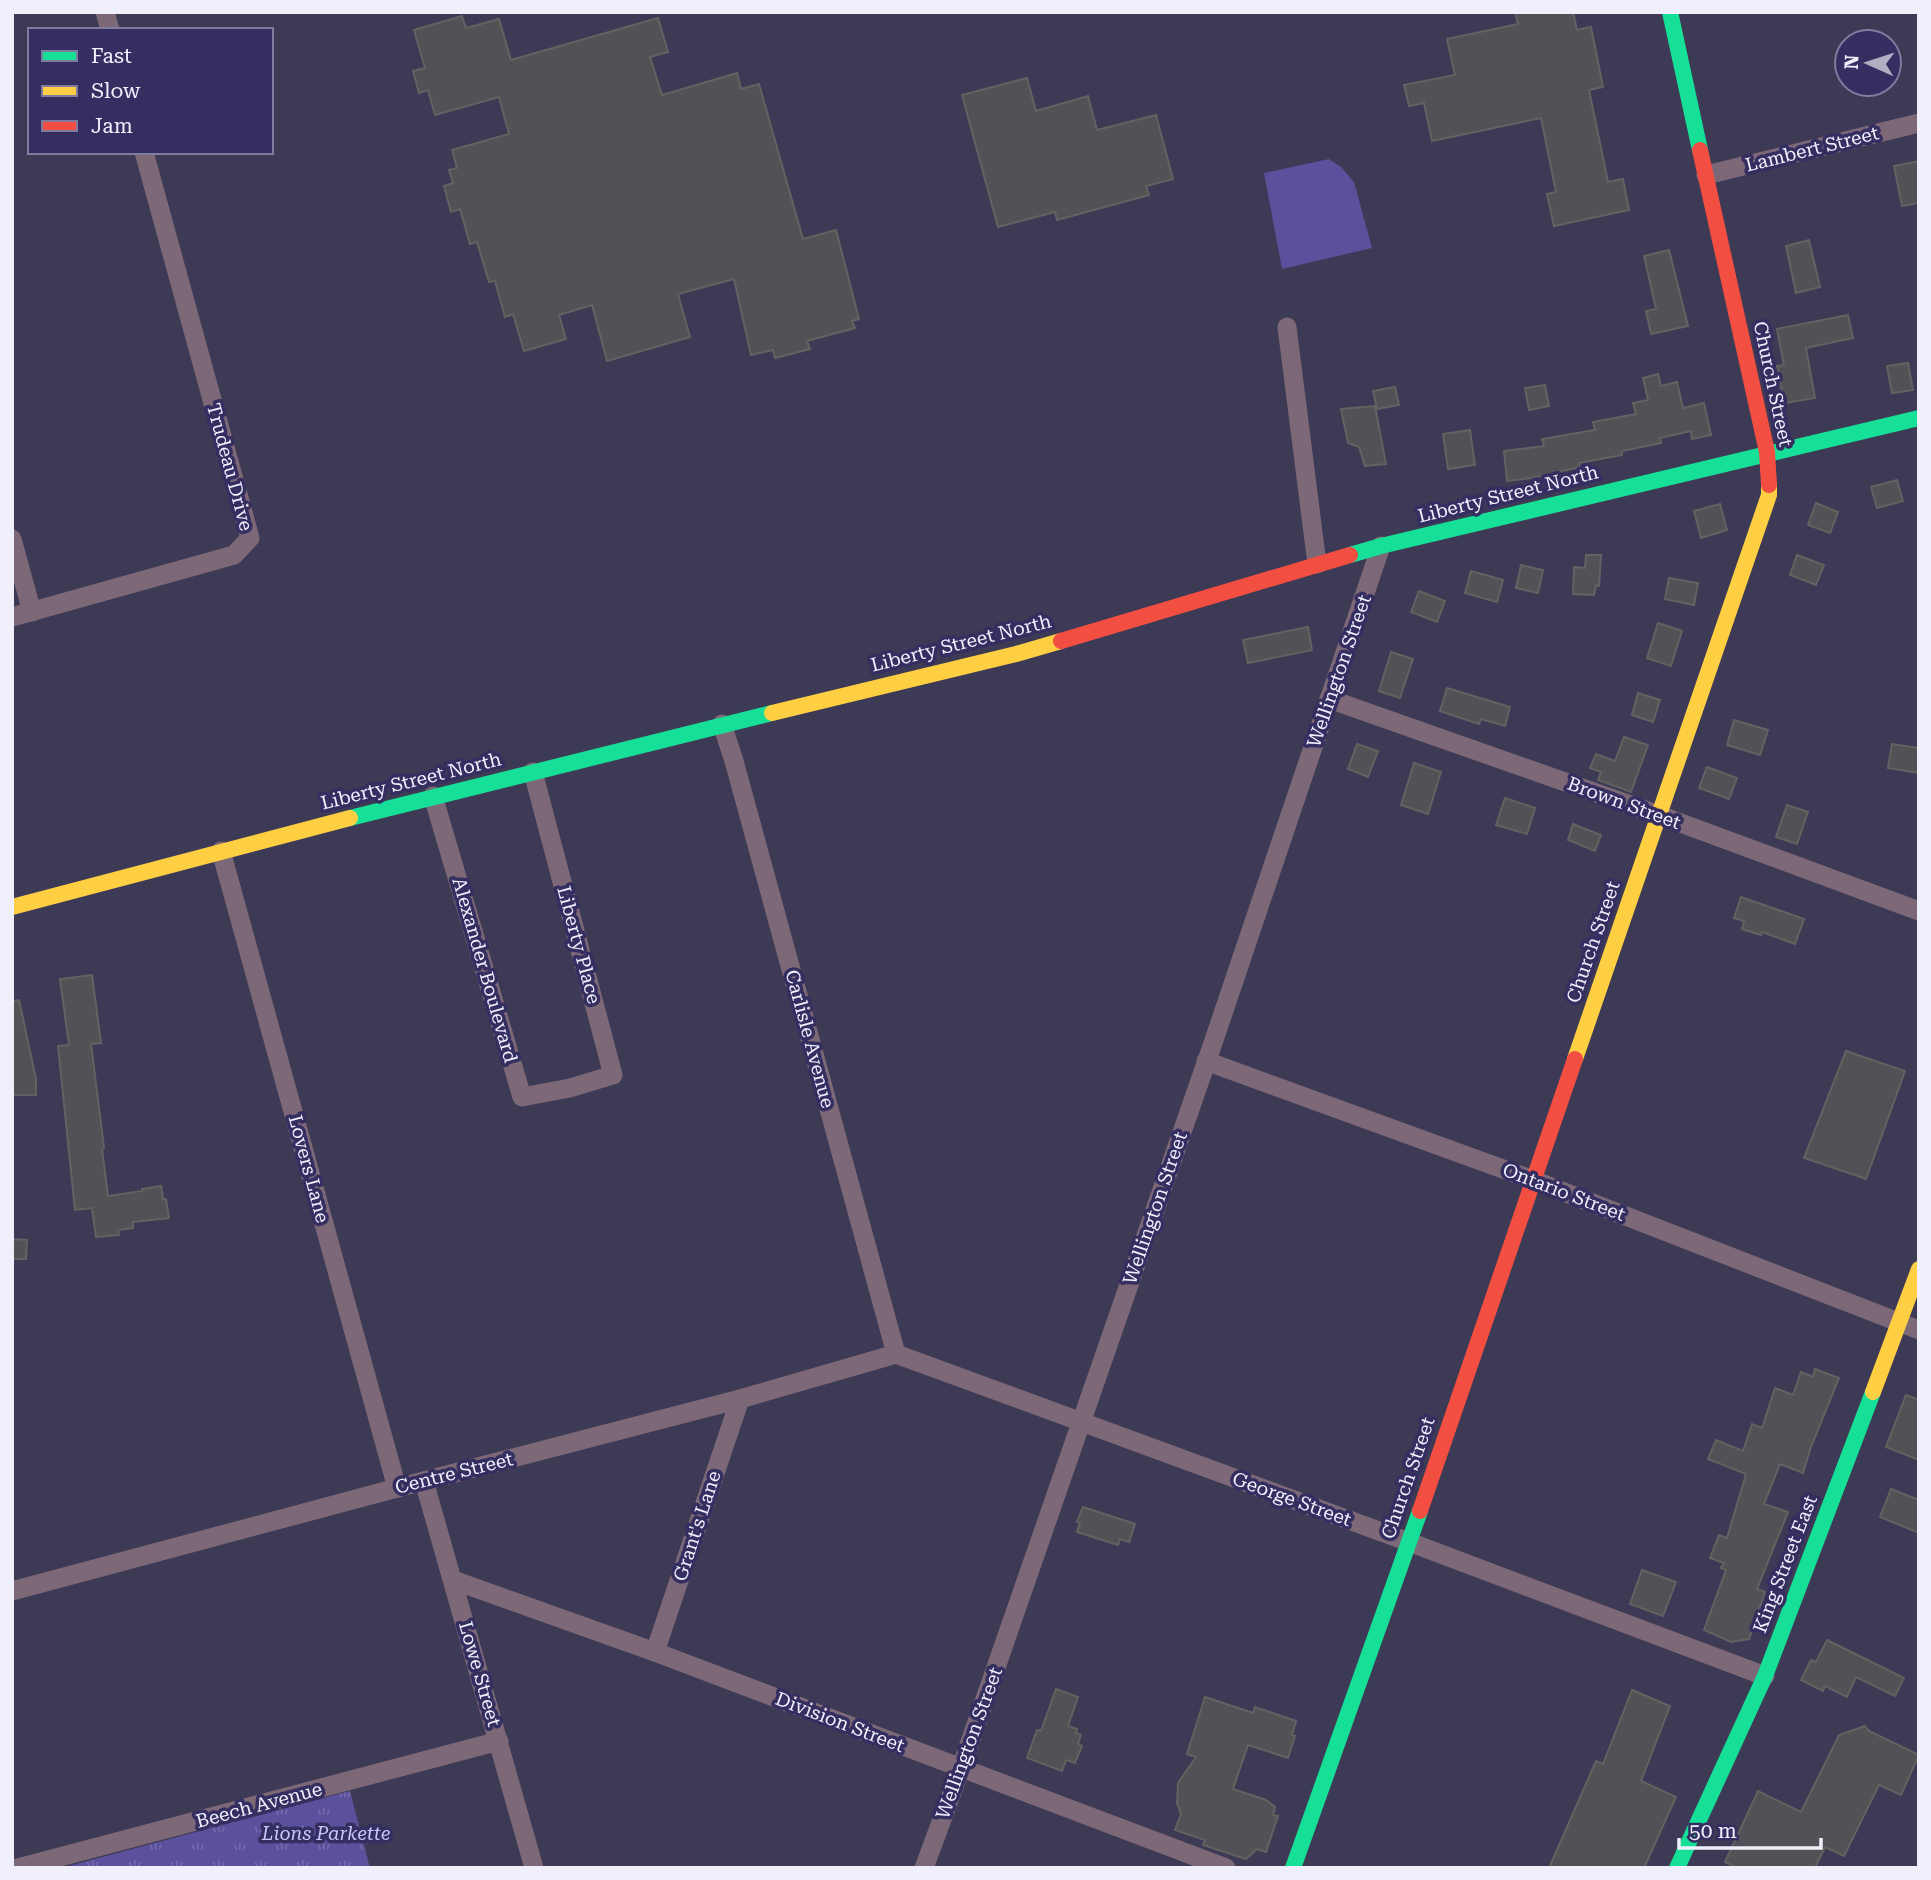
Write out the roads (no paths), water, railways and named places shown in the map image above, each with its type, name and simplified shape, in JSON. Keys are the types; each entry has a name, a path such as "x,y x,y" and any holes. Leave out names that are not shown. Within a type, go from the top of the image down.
{"main road":[{"name":"Church Street","path":"1293,1868 1409,1542 1769,495 1767,452 1671,12"},
{"name":"Liberty Street North","path":"12,907 433,796 1016,654 1381,546 1767,452 1919,418"},
{"name":"King Street East","path":"1677,1868 1765,1676 1919,1269"}],"street":[{"name":"Lambert Street","path":"1706,175 1919,123"},
{"name":"Trudeau Drive","path":"12,617 234,555 250,538 145,154"},
{"path":"1287,327 1317,564"},
{"path":"12,539 33,612"},
{"name":"Wellington Street","path":"924,1868 1206,1061 1381,546"},
{"name":"Brown Street","path":"1329,699 1659,815 1919,911"},
{"name":"Carlisle Avenue","path":"722,724 897,1354"},
{"name":"Liberty Place","path":"533,772 613,1075 570,1088"},
{"name":"Alexander Boulevard","path":"433,796 522,1097 570,1088"},
{"name":"Lovers Lane","path":"221,851 397,1488"},
{"name":"Ontario Street","path":"1206,1061 1533,1180 1919,1330"},
{"name":"Centre Street","path":"12,1591 740,1399 897,1354"},
{"name":"George Street","path":"897,1354 1765,1676"},
{"name":"Grant's Lane","path":"655,1652 740,1399"},
{"name":"Lowe Street","path":"424,1481 534,1868"},
{"name":"Division Street","path":"453,1580 655,1652 1226,1868"},
{"name":"Beech Avenue","path":"18,1868 499,1741"}],"park label":[{"name":"Lions Parkette","path":"326,1833"}]}
